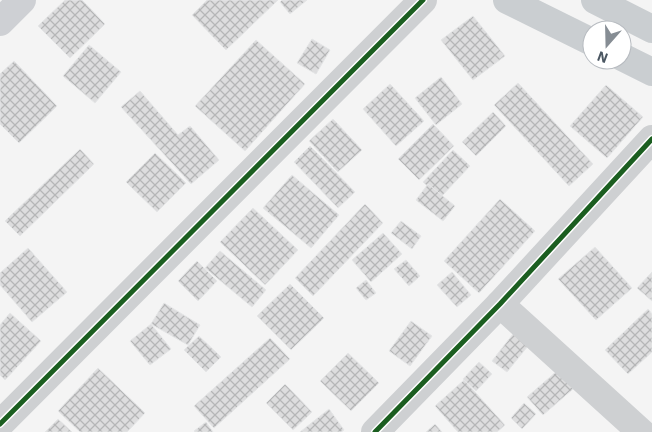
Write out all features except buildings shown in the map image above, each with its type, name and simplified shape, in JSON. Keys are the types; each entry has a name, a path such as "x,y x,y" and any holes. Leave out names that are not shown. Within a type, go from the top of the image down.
{"main road":[{"path":"0,22 22,0"},
{"path":"507,0 582,37"},
{"path":"595,0 652,29"},
{"path":"632,62 652,72"}],"street":[{"path":"0,424 423,0"},
{"path":"375,432 500,304 652,139"},
{"path":"500,304 641,432"}],"cycle path":[{"path":"0,424 423,0"},
{"path":"375,432 500,304 652,139"}]}
